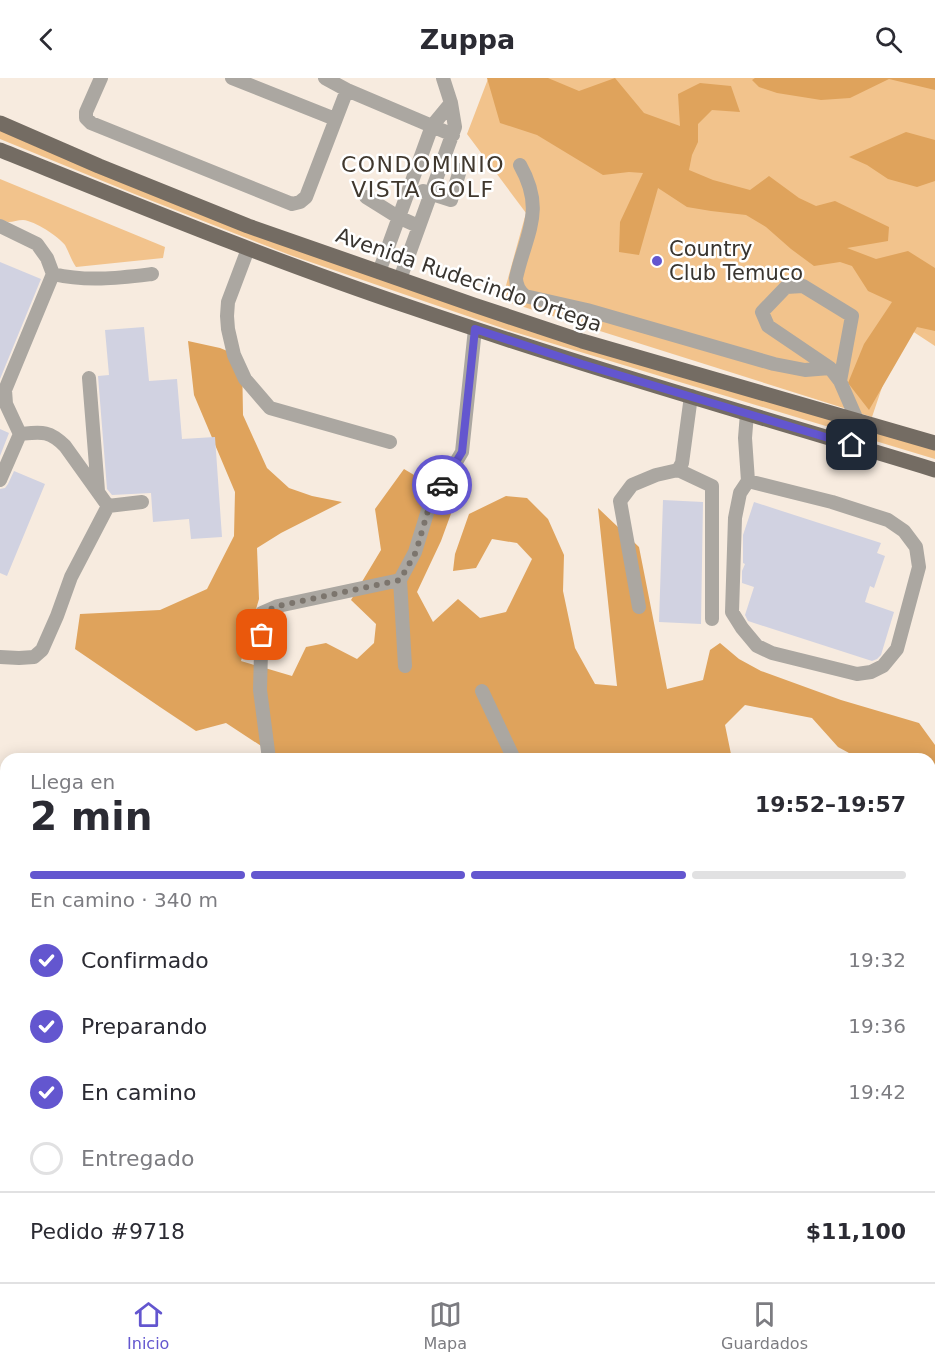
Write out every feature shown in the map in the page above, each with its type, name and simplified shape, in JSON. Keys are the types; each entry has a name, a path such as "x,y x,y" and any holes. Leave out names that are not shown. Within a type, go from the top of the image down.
{"main road":[{"name":"Avenida Rudecindo Ortega","path":"0,123 248,226 379,272 582,341 935,443"},
{"name":"Avenida Rudecindo Ortega","path":"0,151 248,249 410,308 582,364 935,470"}],"street":[{"path":"101,78 86,112 86,118 91,123 288,203 297,204 306,196 347,90"},
{"path":"232,78 335,119"},
{"path":"325,78 347,90 453,135"},
{"path":"400,279 455,127 443,78"},
{"path":"379,272 432,126 451,104"},
{"path":"520,165 530,186 534,208 516,278 517,287 525,296 587,310 774,364 805,370 830,368"},
{"path":"410,187 451,200 460,170"},
{"path":"366,197 398,218 418,226"},
{"path":"0,226 37,244 47,258 53,274 5,390 6,404 20,434 0,480"},
{"path":"248,249 228,302 227,316 232,348 245,379 270,408 390,441"},
{"path":"53,274 71,278 99,279 153,274"},
{"path":"840,381 852,316 803,286 786,287 762,312 768,326 830,368 840,381 857,420"},
{"path":"405,666 400,580 416,552 429,507 462,452 475,329"},
{"path":"90,378 98,493"},
{"path":"678,470 682,463 691,396"},
{"path":"747,413 745,438 748,481 740,493 735,518 732,612 757,646 772,652 857,674 871,672 883,666 897,649 920,567 916,547 904,531 888,520 832,502 748,481"},
{"path":"20,434 43,432 57,439 65,446 108,506"},
{"path":"639,607 620,501 632,484 678,470 712,486 712,619"},
{"path":"108,506 142,502"},
{"path":"0,657 34,657 42,651 71,577 108,506"},
{"path":"267,753 260,690 262,613 278,606 400,580"},
{"path":"482,691 511,753"}],"shaded area":[{"path":"487,78 935,78 935,346 903,325 872,417 502,300 526,213 467,134"},
{"path":"487,78 548,78 579,91 615,78 644,113 680,126 678,94 700,83 731,86 740,112 712,110 698,124 698,142 689,170 713,180 750,190 769,176 799,198 816,206 835,201 889,227 888,241 847,248 876,259 908,251 935,268 935,331 917,327 869,410 848,383 864,344 892,302 868,291 852,266 840,262 814,266 766,227 746,215 687,207 658,188 639,255 619,252 620,222 643,173 603,175 537,135 500,123"},
{"path":"755,78 935,78 935,90 889,79 850,98 821,100 777,93 759,87 752,80"},
{"path":"0,129 293,247 935,450 935,459 511,331 290,255 0,139"},
{"path":"906,132 935,140 935,181 917,187 888,179 867,165 849,157"},
{"path":"0,179 165,247 163,258 76,267 65,245 46,229 28,221 9,222 0,219"},
{"path":"188,341 220,348 242,357 243,415 267,468 289,488 312,496 342,502 257,548 259,599 241,661 292,676 306,647 326,643 357,659 374,643 376,624 351,600 381,550 375,509 404,469 456,500 441,541 417,592 433,622 458,599 480,618 506,612 532,559 517,543 492,539 476,568 453,571 455,554 469,514 506,496 527,498 548,519 564,555 563,591 575,648 595,684 617,686 598,508 639,547 667,689 703,680 710,650 720,643 739,659 761,671 841,700 919,723 935,745 935,753 849,753 838,747 812,718 745,705 725,725 731,753 272,753 226,723 196,731 75,649 80,614 160,610 207,589 234,536 235,492 194,395"}],"building":[{"path":"0,262 41,279 0,379"},
{"path":"144,327 149,381 177,379 182,439 215,437 222,537 191,539 189,519 153,522 151,493 112,495 107,489 98,376 109,375 105,330"},
{"path":"0,429 9,433 0,456"},
{"path":"14,471 45,484 7,576 0,573 0,489 5,488"},
{"path":"663,500 703,502 701,624 659,622"},
{"path":"754,502 881,543 877,553 885,556 874,588 870,586 865,602 894,612 881,655 877,659 872,661 748,621 745,615 754,587 742,583 742,571 745,564 743,563 743,535"}],"way so far":[{"path":"262,635 262,613 278,606 400,580 416,552 429,507 442,485"}],"place":[{"name":"Country Club Temuco","path":"657,261"}],"district":[{"name":"CONDOMINIO VISTA GOLF","path":"423,176"}],"route":[{"path":"442,485 462,452 475,329 582,364 852,445"}]}
